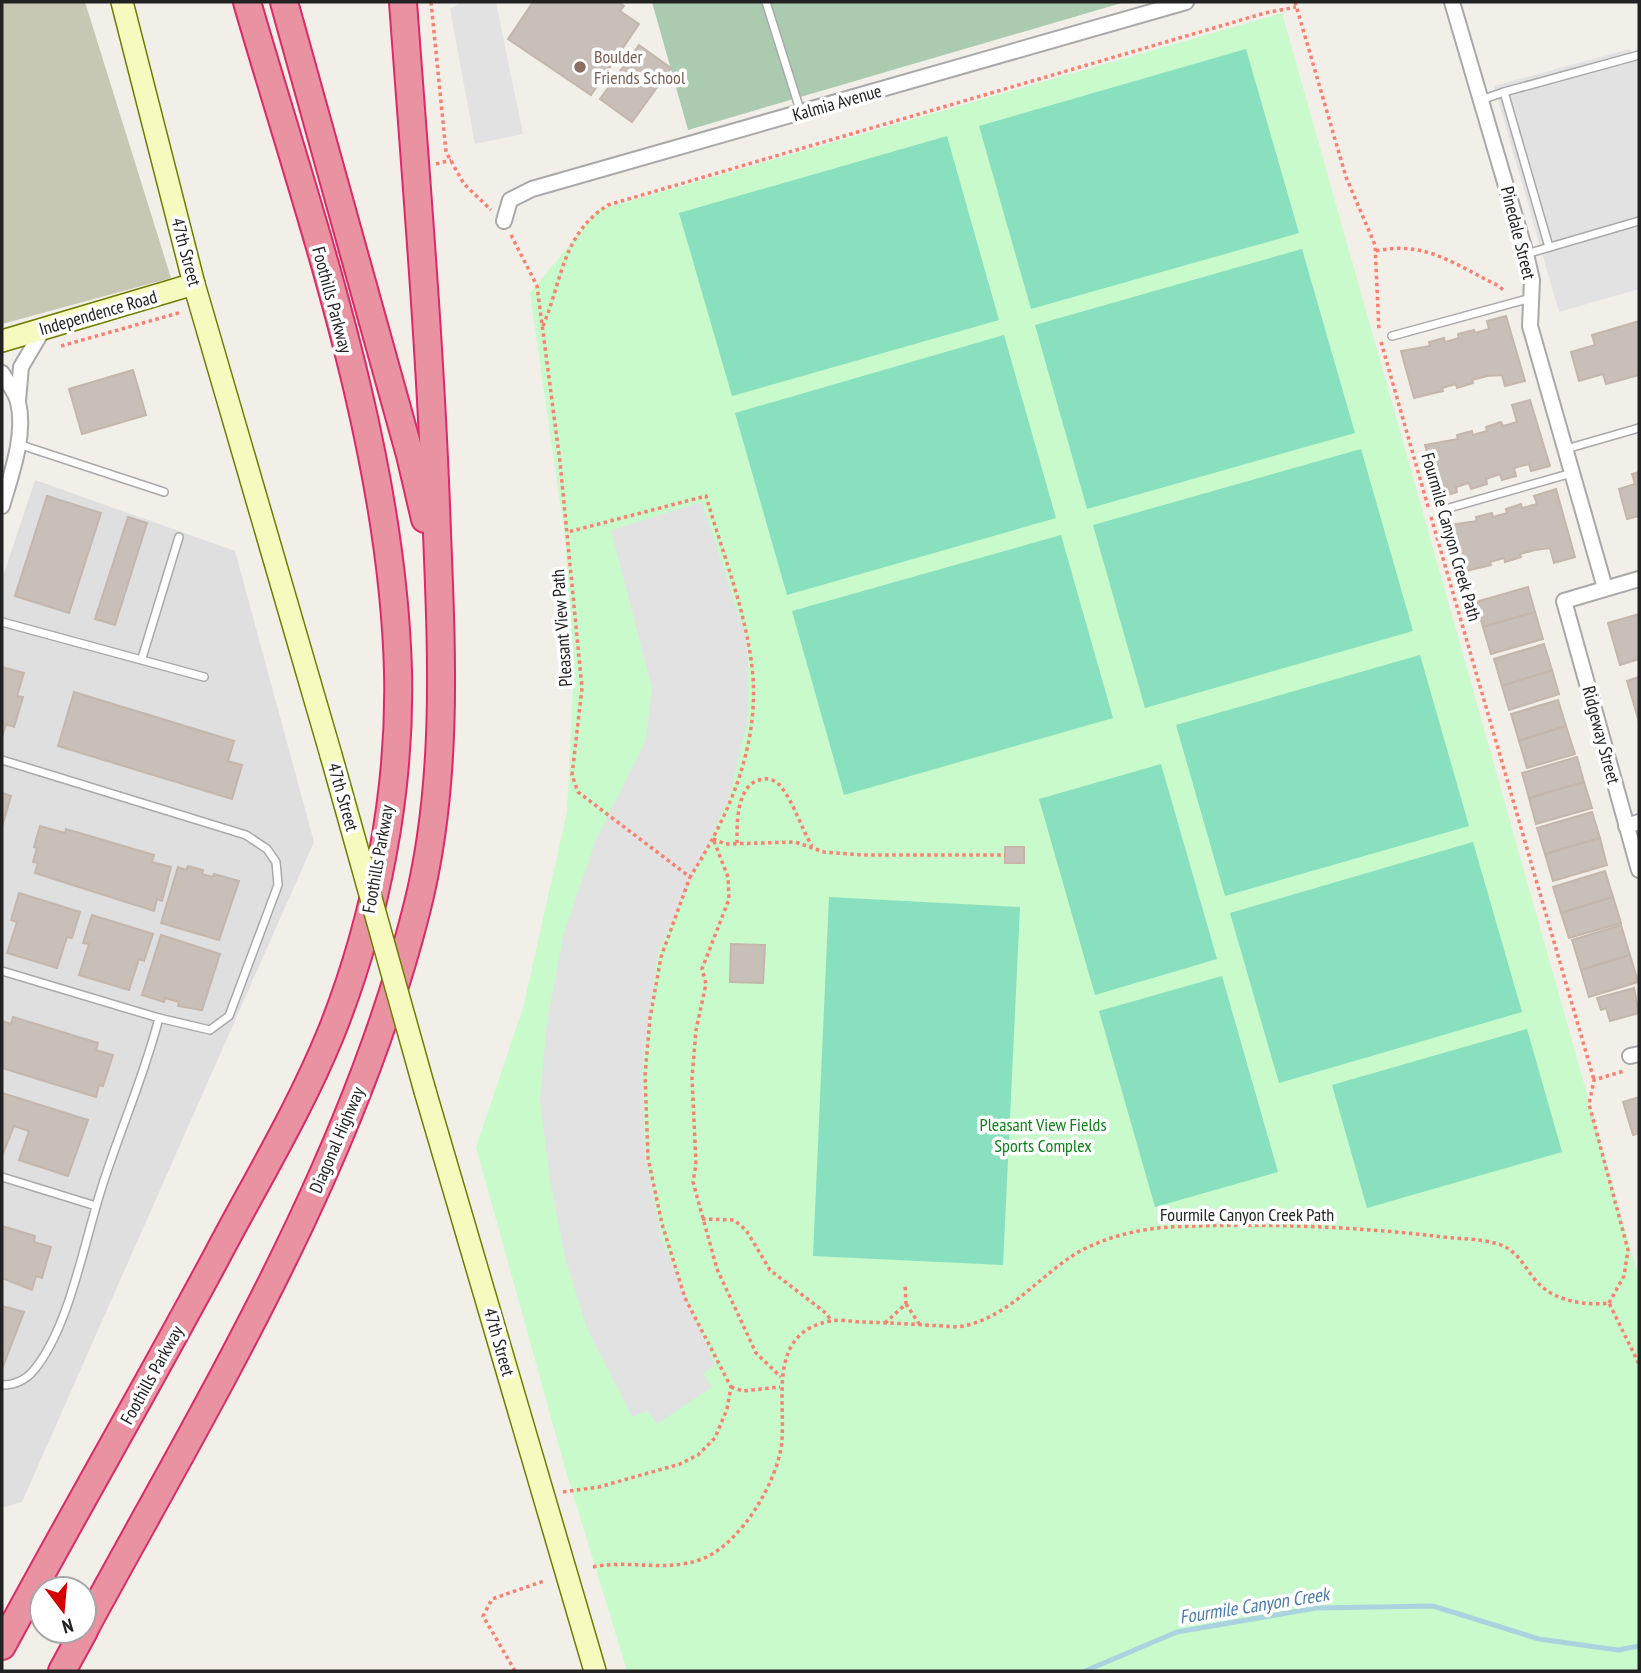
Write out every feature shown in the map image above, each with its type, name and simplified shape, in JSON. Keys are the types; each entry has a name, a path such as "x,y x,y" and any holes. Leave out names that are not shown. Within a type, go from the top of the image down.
{"highway":[{"name":"Foothills Parkway","path":"2,1646 312,1077 350,984 381,856 391,791 398,674 395,617 380,499 344,341 247,2"},
{"name":"Foothills Parkway","path":"284,2 410,454 440,604"},
{"path":"403,2 434,443 440,604"},
{"name":"Diagonal Highway","path":"98,1605 307,1212 373,1053 417,908 429,852 442,728 440,604"},
{"path":"2,1614 41,1574"},
{"name":"Diagonal Highway","path":"62,1671 76,1645"}],"street":[{"name":"47th Street","path":"122,2 200,306 595,1671"},
{"name":"Kalmia Avenue","path":"504,221 510,200 532,188 801,113 1158,6 1186,2"},
{"name":"Pinedale Street","path":"1452,2 1526,254 1532,280 1530,327 1605,588"},
{"name":"Independence Road","path":"2,341 194,284"},
{"path":"3,497 18,444 21,367 44,328"},
{"path":"2,373 18,400"},
{"path":"1605,588 1639,579"},
{"name":"Ridgeway Street","path":"1605,588 1564,601 1632,824 1639,870"}],"lane":[{"path":"766,2 801,113"},
{"path":"1481,100 1639,55"},
{"path":"1504,92 1549,247"},
{"path":"1526,254 1639,221"},
{"path":"1392,337 1531,298"},
{"path":"1566,449 1639,428"},
{"path":"18,444 164,492"},
{"path":"1442,510 1572,473"},
{"path":"142,658 179,537"},
{"path":"2,622 204,677"},
{"path":"2,760 246,835 267,849 276,862 278,886 229,1016 210,1030 159,1018 2,971"},
{"path":"2,1385 16,1385 33,1372 48,1348 79,1271 96,1206 159,1018"},
{"path":"2,1178 96,1206"}],"path":[{"name":"Pleasant View Path","path":"430,2 446,152 464,184 504,221 537,286 568,532 582,688 572,775 578,792 690,877"},
{"name":"Fourmile Canyon Creek Path","path":"831,1321 958,1327 977,1324 1001,1311 1084,1250 1117,1237 1170,1227 1300,1227 1412,1234 1498,1244 1518,1256 1540,1285 1555,1295 1587,1304 1609,1303 1623,1276 1628,1250 1589,1104 1594,1080 1381,344 1376,251 1346,177 1296,4"},
{"path":"542,327 568,249 590,216 608,205 1296,4"},
{"path":"1376,251 1408,246 1429,251 1499,286 1513,302"},
{"path":"26,356 200,306"},
{"path":"543,1495 599,1488 680,1464 698,1455 715,1438 727,1409 731,1387 685,1298 662,1224 648,1158 645,1075 650,1017 661,957 690,877 713,839 744,764 751,725 753,678 747,640 706,496 568,532"},
{"path":"737,843 737,819 743,795 756,781 772,779 781,787 813,848"},
{"path":"713,839 726,844 796,842 838,854 896,857 1005,855"},
{"path":"713,839 728,877 729,899 702,969 706,984 696,1030 692,1078 696,1164 693,1182 717,1269 756,1353 781,1377"},
{"path":"1594,1080 1627,1070 1635,1055"},
{"path":"593,1567 616,1562 672,1568 705,1558 738,1532 768,1487 782,1443 780,1387 788,1352 805,1333 831,1321 827,1314 770,1270 746,1230 734,1220 702,1219"},
{"path":"905,1283 906,1304 920,1325"},
{"path":"1609,1303 1639,1364"},
{"path":"885,1323 906,1304"},
{"path":"731,1387 743,1391 780,1387"},
{"path":"515,1671 483,1615 492,1599 544,1581"}],"shaded area":[{"path":"2,2 85,2 171,278 2,324"},
{"path":"462,2 496,2 523,134 475,144 450,9"},
{"path":"1630,49 1639,65 1639,289 1559,312 1494,86"},
{"path":"35,480 235,551 314,842 22,1502 2,1508 2,579"},
{"path":"702,502 747,640 748,719 729,798 658,953 642,1069 645,1154 662,1240 715,1365 703,1374 712,1387 657,1424 647,1411 632,1417 587,1328 566,1261 550,1180 540,1100 547,1021 564,933 596,840 646,740 652,688 611,530"}],"green space":[{"path":"652,2 1125,2 688,130"},
{"name":"Pleasant View Fields Sports Complex","path":"1282,13 1639,1278 1639,1671 627,1671 565,1468 476,1147 523,1008 567,812 573,683 565,537 530,293 598,210"},
{"path":"1246,49 1299,233 1031,309 979,126"},
{"path":"947,136 999,320 732,396 679,213"},
{"path":"1302,249 1355,433 1087,509 1035,325"},
{"path":"1004,335 1056,518 787,595 735,413"},
{"path":"1361,449 1413,631 1145,708 1093,525"},
{"path":"1061,535 1113,718 844,795 792,611"},
{"path":"1420,655 1469,826 1225,896 1176,725"},
{"path":"1161,764 1217,959 1095,995 1039,799"},
{"path":"1473,842 1522,1012 1279,1083 1230,913"},
{"path":"829,897 1020,907 1003,1265 813,1256"},
{"path":"1222,976 1278,1172 1155,1207 1099,1011"},
{"path":"1527,1029 1562,1152 1367,1208 1332,1085"}],"building":[{"name":"Boulder Friends School","path":"533,2 618,2 624,6 620,11 639,24 591,95 508,39"},
{"path":"639,45 671,68 632,122 600,99"},
{"path":"1506,316 1525,381 1505,386 1502,375 1487,376 1457,388 1456,384 1442,388 1443,391 1414,398 1401,351 1430,346 1429,342 1444,338 1445,342 1459,338 1458,334 1474,330 1475,333 1489,329 1487,321"},
{"path":"1639,321 1639,375 1606,384 1603,374 1579,381 1571,352 1595,345 1592,335"},
{"path":"133,370 146,415 82,434 69,389"},
{"path":"1530,400 1550,466 1531,471 1529,464 1514,468 1516,476 1502,480 1500,474 1486,479 1487,484 1471,489 1469,483 1456,487 1457,492 1441,497 1425,445 1458,439 1457,435 1472,431 1473,435 1487,431 1486,427 1501,422 1503,426 1517,422 1512,405"},
{"path":"1639,472 1639,516 1627,519 1619,489 1635,484 1632,474"},
{"path":"1556,489 1575,557 1554,563 1550,548 1520,554 1521,557 1505,562 1504,558 1490,562 1491,565 1462,572 1449,525 1477,521 1476,517 1492,513 1493,517 1507,513 1506,509 1521,504 1522,508 1537,504 1534,496"},
{"path":"47,496 101,513 69,613 15,596"},
{"path":"128,517 147,523 115,625 95,619"},
{"path":"1528,587 1535,612 1483,627 1476,602"},
{"path":"1535,612 1543,639 1491,654 1483,627"},
{"path":"1639,614 1639,659 1620,665 1608,623"},
{"path":"1544,644 1552,670 1502,686 1494,659"},
{"path":"2,667 24,673 17,696 23,697 14,727 6,724 2,737"},
{"path":"1552,670 1559,694 1509,710 1502,686"},
{"path":"1639,677 1639,722 1627,681"},
{"path":"74,692 234,741 228,761 242,765 232,799 58,746"},
{"path":"1558,700 1566,726 1519,741 1511,714"},
{"path":"1566,726 1575,754 1527,768 1519,741"},
{"path":"1577,757 1584,782 1529,798 1522,773"},
{"path":"1584,782 1592,808 1536,824 1529,798"},
{"path":"2,793 11,796 2,827"},
{"path":"1592,812 1600,838 1545,854 1537,828"},
{"path":"40,826 65,833 66,829 154,855 152,862 171,867 162,901 157,899 154,911 35,873 38,863 33,862 37,848 34,847"},
{"path":"1600,838 1607,865 1553,881 1545,854"},
{"path":"1005,847 1024,847 1024,863 1005,863"},
{"path":"188,866 203,870 202,874 213,877 214,874 239,881 219,940 161,923 178,867 186,870"},
{"path":"1605,871 1613,897 1561,913 1553,887"},
{"path":"19,893 80,912 72,938 67,937 57,968 7,953 17,922 11,920"},
{"path":"1613,897 1621,923 1569,938 1561,913"},
{"path":"92,915 153,934 144,961 139,959 129,990 79,975 89,944 83,943"},
{"path":"1621,925 1630,955 1581,970 1572,940"},
{"path":"161,935 220,954 202,1010 178,1006 179,1002 165,998 164,1002 142,995"},
{"path":"731,944 765,945 763,983 730,982"},
{"path":"1630,955 1638,982 1589,997 1581,970"},
{"path":"1634,988 1639,1013 1610,1021 1606,1008 1601,1010 1597,998"},
{"path":"13,1017 98,1043 96,1050 113,1055 103,1086 99,1085 96,1097 2,1068 2,1021 11,1024"},
{"path":"2,1093 88,1120 68,1176 19,1160 29,1131 14,1126 2,1156"},
{"path":"1639,1097 1639,1133 1633,1135 1623,1102"},
{"path":"2,1226 35,1236 34,1242 51,1247 42,1278 36,1276 32,1290 2,1278"},
{"path":"2,1306 24,1312 2,1369"}],"waterway":[{"name":"Fourmile Canyon Creek","path":"1085,1671 1177,1632 1316,1608 1433,1606 1539,1639 1618,1650 1639,1646"}],"place":[{"name":"Boulder Friends School","path":"580,67"}]}
